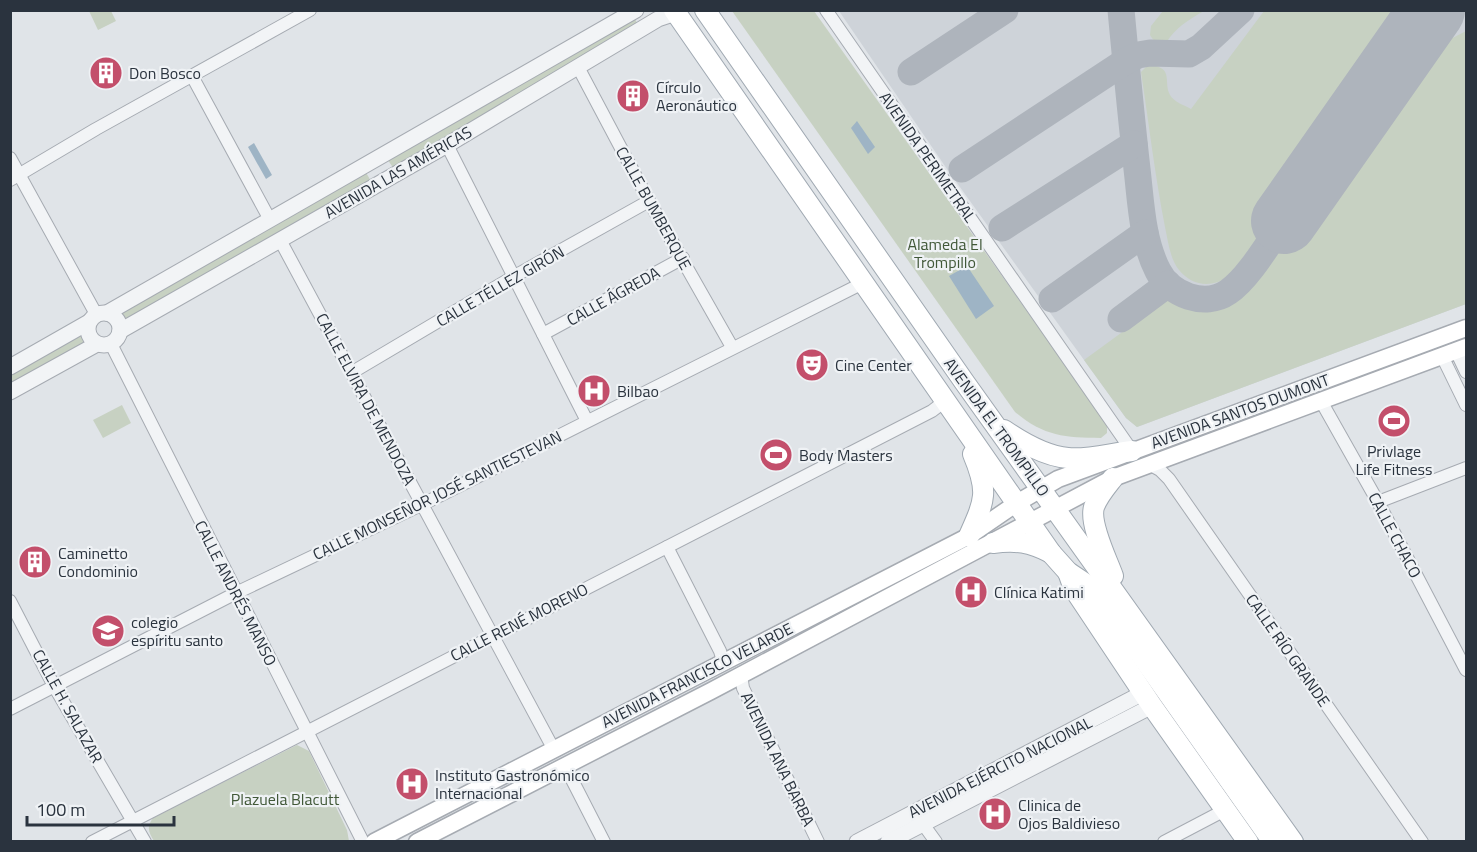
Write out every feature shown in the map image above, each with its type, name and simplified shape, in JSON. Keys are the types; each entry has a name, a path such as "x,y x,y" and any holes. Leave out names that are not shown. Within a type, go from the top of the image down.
{"main road":[{"name":"AVENIDA EL TROMPILLO","path":"705,10 994,424 1123,601 1293,842"},
{"name":"AVENIDA EL TROMPILLO","path":"675,12 1051,553 1068,572 1095,590 1273,842"},
{"name":"AVENIDA SANTOS DUMONT","path":"1017,503 1058,479 1132,450 1467,328"},
{"name":"AVENIDA SANTOS DUMONT","path":"1030,522 1113,478 1455,351"},
{"path":"959,421 982,475 984,492 981,509 969,536"},
{"path":"994,424 1018,439 1054,456 1070,459 1132,450"},
{"path":"1113,478 1094,506 1094,518 1099,540 1123,601"},
{"name":"AVENIDA FRANCISCO VELARDE","path":"375,842 969,536 1017,503"},
{"name":"AVENIDA FRANCISCO VELARDE","path":"417,842 711,691 1030,522"},
{"path":"993,543 1015,540 1051,553"},
{"name":"AVENIDA EL TROMPILLO","path":"1068,572 1074,589 1248,842"},
{"path":"743,674 744,656 757,648 760,643"},
{"path":"711,691 723,675 723,661"},
{"path":"554,748 564,747 570,753 566,766"}],"street":[{"path":"15,177 310,10"},
{"name":"AVENIDA PERIMETRAL","path":"826,10 1132,450"},
{"path":"634,12 643,18 643,26 640,30"},
{"name":"AVENIDA LAS AMÉRICAS","path":"10,367 634,12"},
{"name":"AVENIDA LAS AMÉRICAS","path":"120,331 447,145 658,19 675,12"},
{"name":"CALLE BUMBERQUE","path":"578,67 649,201 732,347"},
{"path":"192,76 269,218"},
{"path":"447,145 587,421"},
{"path":"10,158 15,177 97,316"},
{"path":"373,160 385,180"},
{"name":"CALLE TÉLLEZ GIRÓN","path":"351,373 513,277 649,201"},
{"name":"CALLE ELVIRA DE MENDOZA","path":"280,240 554,748"},
{"name":"CALLE ÁGREDA","path":"543,334 683,258"},
{"name":"CALLE MONSEÑOR JOSÉ SANTIESTEVAN","path":"10,709 236,593 423,504 863,283"},
{"path":"10,392 104,344 115,341 120,331 118,319 97,316"},
{"path":"97,316 89,335 104,344"},
{"name":"CALLE ANDRÉS MANSO","path":"104,344 236,593 363,842"},
{"path":"1455,351 1467,372"},
{"path":"1455,351 1467,405"},
{"name":"CALLE RENÉ MORENO","path":"92,842 932,411 945,401"},
{"name":"CALLE CHACO","path":"1321,401 1378,502 1467,670"},
{"name":"CALLE RÍO GRANDE","path":"1149,464 1169,479 1422,842"},
{"path":"1378,502 1467,468"},
{"path":"667,546 723,661"},
{"name":"CALLE H. SALAZAR","path":"10,601 54,686 146,842"},
{"name":"AVENIDA ANA BARBA","path":"743,674 743,688 818,842"},
{"name":"AVENIDA EJÉRCITO NACIONAL","path":"888,842 1148,699"},
{"name":"AVENIDA EJÉRCITO NACIONAL","path":"856,842 1148,699"},
{"path":"566,766 604,842"},
{"path":"1164,842 1225,810"},
{"path":"923,824 936,842"}],"shaded area":[{"path":"839,11 1466,11 1466,304 1137,427 1126,418 947,169"}],"green space":[{"path":"89,11 111,11 116,21 98,30"},
{"name":"Alameda El Trompillo","path":"732,11 814,11 1107,424 1107,433 1101,438 1055,434 1035,426 1015,412"},
{"path":"1163,11 1204,11 1182,25 1166,43 1160,43 1150,35 1151,26"},
{"path":"1264,11 1400,11 1258,208 1272,218 1244,259 1222,281 1202,284 1184,275 1173,261 1158,189 1141,72 1152,65 1159,67 1166,73 1170,95 1191,109"},
{"path":"633,15 639,27 394,169 385,156"},
{"path":"1466,31 1466,304 1137,427 1126,418 1084,360 1158,306 1164,296 1186,308 1206,311 1224,307 1240,298 1268,268 1293,233 1306,241 1443,43"},
{"path":"364,169 372,183 123,326 114,311"},
{"path":"81,329 90,343 11,389 10,369"},
{"path":"122,405 131,423 103,438 93,420"},
{"name":"Plazuela Blacutt","path":"297,745 309,751 347,830 349,841 154,841 149,830 153,818"}],"water":[{"path":"857,121 875,147 868,154 851,128"},
{"path":"254,143 272,175 266,179 248,147"},
{"path":"967,266 994,306 976,319 949,276"}],"taxiway":[{"path":"911,72 1005,10"},
{"path":"1121,10 1143,221 1153,259 1164,279 1171,287 1189,296 1199,299 1219,297 1236,286 1243,278 1284,221"},
{"path":"962,169 1126,61 1138,55 1150,53 1189,54 1201,47 1241,10"},
{"path":"1002,228 1134,144"},
{"path":"1052,299 1145,233"},
{"path":"1121,319 1168,284"}],"runway":[{"path":"1284,221 1432,10"}],"place":[{"name":"Don Bosco","path":"106,73"},
{"name":"Círculo Aeronáutico","path":"633,96"},
{"name":"Cine Center","path":"812,365"},
{"name":"Bilbao","path":"594,391"},
{"name":"Privlage Life Fitness","path":"1394,421"},
{"name":"Body Masters","path":"776,455"},
{"name":"Caminetto Condominio","path":"35,562"},
{"name":"Clínica Katimi","path":"971,592"},
{"name":"colegio espíritu santo","path":"108,631"},
{"name":"Instituto Gastronómico Internacional","path":"412,784"},
{"name":"Clinica de Ojos Baldivieso","path":"995,814"}]}
